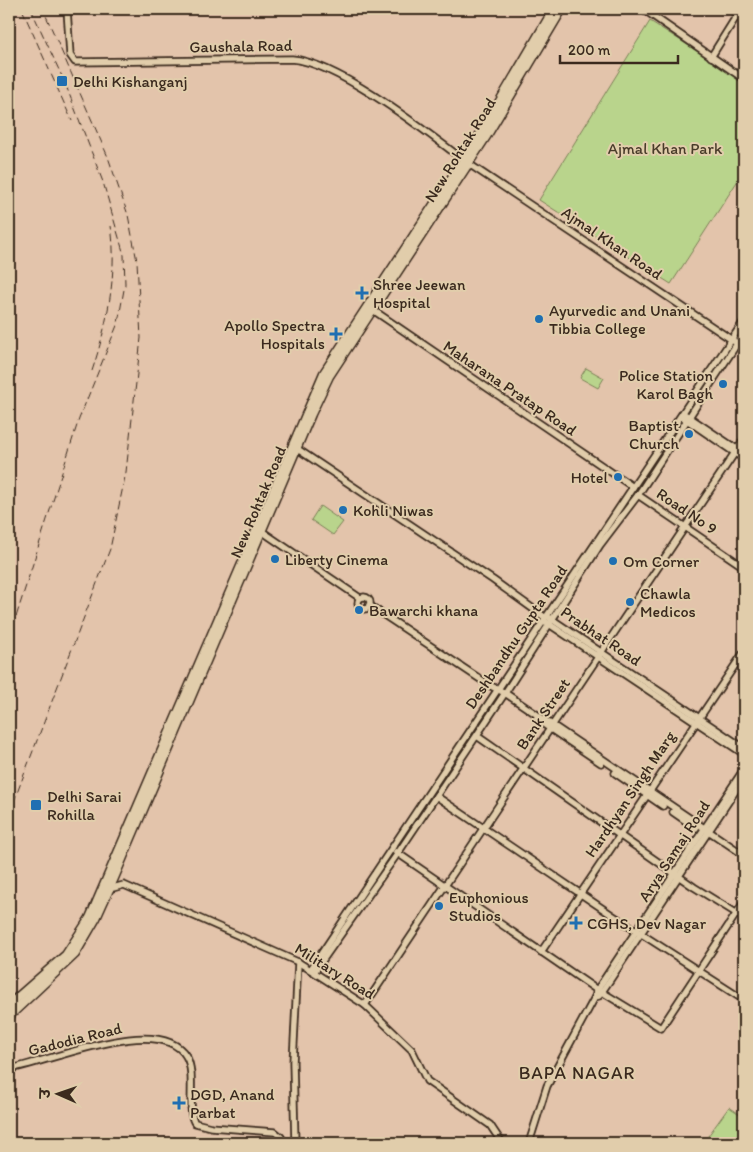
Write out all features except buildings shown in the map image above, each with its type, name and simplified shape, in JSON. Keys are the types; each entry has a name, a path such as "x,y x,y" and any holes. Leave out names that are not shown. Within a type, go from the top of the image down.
{"main road":[{"name":"New Rohtak Road","path":"9,1016 75,954 91,929 328,366 466,162 554,9"},
{"name":"New Rohtak Road","path":"9,1005 66,955 90,918 259,529 329,376 373,310 562,9"}],"street":[{"name":"Gaushala Road","path":"67,9 70,55 75,62 273,59 310,62 368,93 436,138 466,162"},
{"path":"643,9 744,79"},
{"path":"711,57 741,9"},
{"path":"9,93 9,109"},
{"name":"Ajmal Khan Road","path":"466,162 744,348"},
{"name":"Maharana Pratap Road","path":"373,310 634,487"},
{"name":"Deshbandhu Gupta Road","path":"313,970 395,851 497,691 600,545 638,495 735,341 744,321"},
{"name":"Deshbandhu Gupta Road","path":"395,851 436,796 504,695 547,619 682,414 735,341 744,333"},
{"path":"682,414 736,451 744,459"},
{"name":"Bank Street","path":"364,1005 744,439"},
{"name":"Prabhat Road","path":"296,448 697,719"},
{"path":"736,451 744,454"},
{"name":"Road No 9","path":"638,495 744,567"},
{"path":"259,529 360,598 367,598 369,605 647,793 744,855"},
{"path":"360,598 358,602 360,608 365,609 369,605"},
{"name":"Hardhyan Singh Marg","path":"541,952 619,834 744,652"},
{"path":"697,719 744,748"},
{"path":"697,719 744,754"},
{"path":"477,736 677,875 744,918"},
{"name":"Arya Samaj Road","path":"529,1143 547,1086 595,997 706,831 744,769"},
{"path":"706,831 744,778"},
{"path":"436,796 744,1000"},
{"path":"706,831 744,859"},
{"path":"395,851 444,887 541,952 661,1028 744,902"},
{"name":"Military Road","path":"109,890 124,885 313,970 364,1005 408,1046 427,1081 490,1125 502,1143"},
{"path":"295,1143 294,1054 298,962"},
{"name":"Gadodia Road","path":"9,1069 105,1043 139,1038 164,1039 181,1049 188,1059 192,1080 192,1117 195,1123 274,1132 281,1137 284,1143"}],"green space":[{"name":"Ajmal Khan Park","path":"650,21 744,81 744,171 671,284 539,200"},
{"path":"586,368 604,378 598,388 580,378"},
{"path":"320,506 343,522 333,535 311,520"},
{"path":"729,1107 744,1117 744,1143 703,1143"}],"railway":[{"path":"22,9 72,121"},
{"path":"9,639 79,419 118,323 125,284 124,255 103,182 65,83 31,9"},
{"path":"9,814 110,549 126,472 141,338 137,261 128,215 108,157 43,9"},
{"path":"92,371 110,299 113,262 111,226"}],"place":[{"name":"Delhi Kishanganj","path":"62,81"},
{"name":"Shree Jeewan Hospital","path":"362,293"},
{"name":"Ayurvedic and Unani Tibbia College","path":"539,319"},
{"name":"Apollo Spectra Hospitals","path":"336,334"},
{"name":"Police Station Karol Bagh","path":"723,384"},
{"name":"Baptist Church","path":"689,434"},
{"name":"Hotel","path":"618,477"},
{"name":"Kohli Niwas","path":"343,510"},
{"name":"Liberty Cinema","path":"275,559"},
{"name":"Om Corner","path":"613,561"},
{"name":"Chawla Medicos","path":"630,602"},
{"name":"Bawarchi khana","path":"359,610"},
{"name":"Delhi Sarai Rohilla","path":"36,805"},
{"name":"Euphonious Studios","path":"439,906"},
{"name":"CGHS, Dev Nagar","path":"576,923"},
{"name":"DGD, Anand Parbat","path":"179,1103"}],"district":[{"name":"BAPA NAGAR","path":"577,1073"}]}
